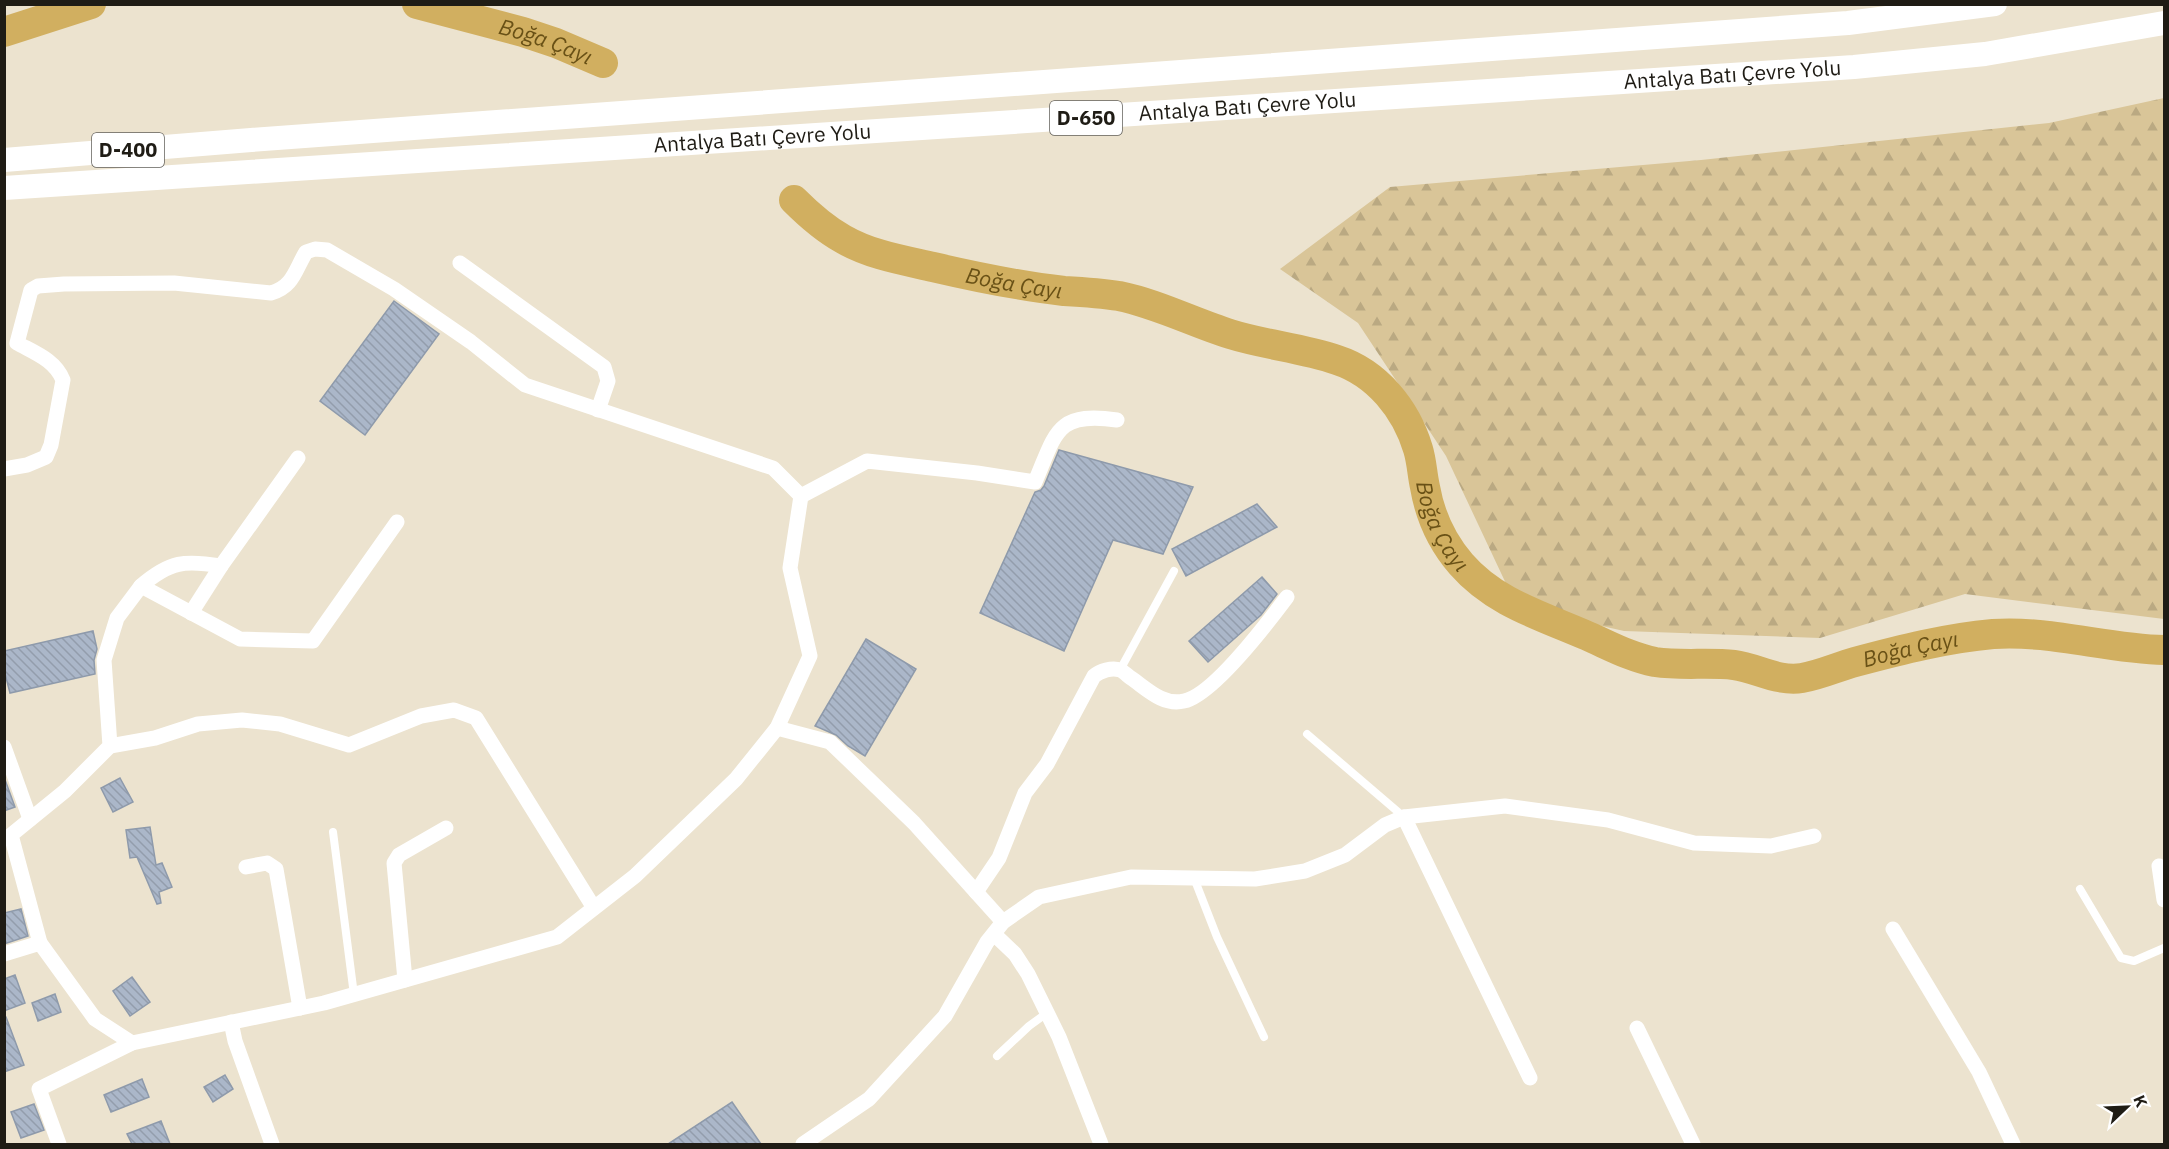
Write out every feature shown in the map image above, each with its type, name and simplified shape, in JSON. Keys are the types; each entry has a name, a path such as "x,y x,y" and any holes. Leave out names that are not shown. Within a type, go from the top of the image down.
{"highway":[{"name":"Antalya Batı Çevre Yolu","path":"4,160 1848,23 1995,4"},
{"name":"Antalya Batı Çevre Yolu","path":"4,188 1854,67 1985,54 2164,23"}],"street":[{"path":"4,470 45,458 51,446 63,380 59,369 53,363 17,343 31,290 38,286 64,284 174,283 271,293 289,285 306,252 315,249 327,250 394,289 471,342 525,385 773,468 801,496"},
{"path":"460,263 604,367 608,381 598,410"},
{"path":"801,496 867,461 1035,482 1051,443 1058,431 1066,424 1093,416 1117,420"},
{"path":"191,613 221,566 298,458"},
{"path":"59,1144 39,1089 132,1043 354,995 557,937 635,876 736,779 777,728 810,656 790,568 801,496"},
{"path":"141,586 240,639 313,641 397,522"},
{"path":"110,746 104,660 117,618 141,586 159,571 178,564 194,562 221,566"},
{"path":"976,892 999,858 1025,793 1047,764 1094,676 1105,670 1120,670 1160,698 1177,702 1190,699 1215,681 1265,627 1287,597"},
{"path":"132,1043 95,1019 40,943 11,835 65,791 110,746 155,738 198,724 242,720 280,724 349,745 421,716 454,710 476,718 594,908"},
{"path":"777,728 830,742 914,823 976,892 1028,974 1059,1037 1101,1144"},
{"path":"4,747 30,819"},
{"path":"803,1144 869,1099 945,1016 998,928 1039,897 1131,877 1255,879 1305,871 1345,855 1385,825 1404,817 1504,806 1608,820 1694,843 1771,846 1814,836"},
{"path":"1404,817 1530,1078"},
{"path":"405,980 394,863 399,855 446,828"},
{"path":"246,867 267,863 276,869 300,1008"},
{"path":"2159,866 2164,900"},
{"path":"1893,929 1979,1072 2013,1144"},
{"path":"4,954 40,943"},
{"path":"231,1022 235,1041 272,1144"},
{"path":"1637,1028 1693,1144"}],"lane":[{"path":"1120,670 1174,571"},
{"path":"1307,734 1404,817"},
{"path":"333,832 354,995"},
{"path":"1194,878 1217,938 1264,1037"},
{"path":"2080,888 2121,958 2134,961 2164,948"},
{"path":"997,1056 1029,1026 1047,1013"}],"green space":[{"path":"2164,98 2164,619 1965,594 1820,638 1624,631 1517,607 1446,456 1358,323 1280,269 1390,187 1701,160 2049,123"}],"building":[{"path":"394,301 439,334 365,435 320,401"},
{"path":"1059,450 1193,487 1163,554 1113,540 1064,651 980,613 1035,492 1044,486"},
{"path":"1257,504 1277,527 1186,576 1172,549"},
{"path":"1262,577 1277,594 1261,615 1208,662 1189,641"},
{"path":"93,631 97,649 94,660 95,674 10,693 4,670 4,651"},
{"path":"866,639 916,669 865,756 848,746 836,735 815,726"},
{"path":"4,777 15,807 4,811"},
{"path":"120,778 133,802 113,812 101,788"},
{"path":"150,827 156,865 162,863 172,887 159,892 161,903 157,904 137,857 130,858 126,830"},
{"path":"21,909 28,936 4,944 4,913"},
{"path":"15,975 25,1003 4,1011 4,979"},
{"path":"132,977 150,1002 130,1016 113,991"},
{"path":"55,994 61,1012 38,1021 32,1003"},
{"path":"4,1017 6,1017 24,1065 4,1072"},
{"path":"225,1075 233,1089 213,1102 204,1087"},
{"path":"142,1079 149,1097 111,1112 104,1095"},
{"path":"732,1102 761,1144 668,1144"},
{"path":"34,1104 44,1130 21,1138 11,1112"},
{"path":"161,1121 170,1144 132,1144 127,1134"}],"waterway":[{"name":"Boğa Çayı","path":"4,32 91,4"},
{"name":"Boğa Çayı","path":"417,4 523,32 603,63"},
{"name":"Boğa Çayı","path":"794,200 836,235 876,253 1015,284 1119,296 1230,334 1324,356 1351,366 1377,383 1388,394 1406,420 1418,449 1427,498 1434,518 1448,547 1461,564 1488,588 1518,606 1636,657 1665,663 1734,665 1793,679 1809,677 1855,662 1924,645 1993,634 2015,633 2058,637 2121,647 2164,650"}]}
